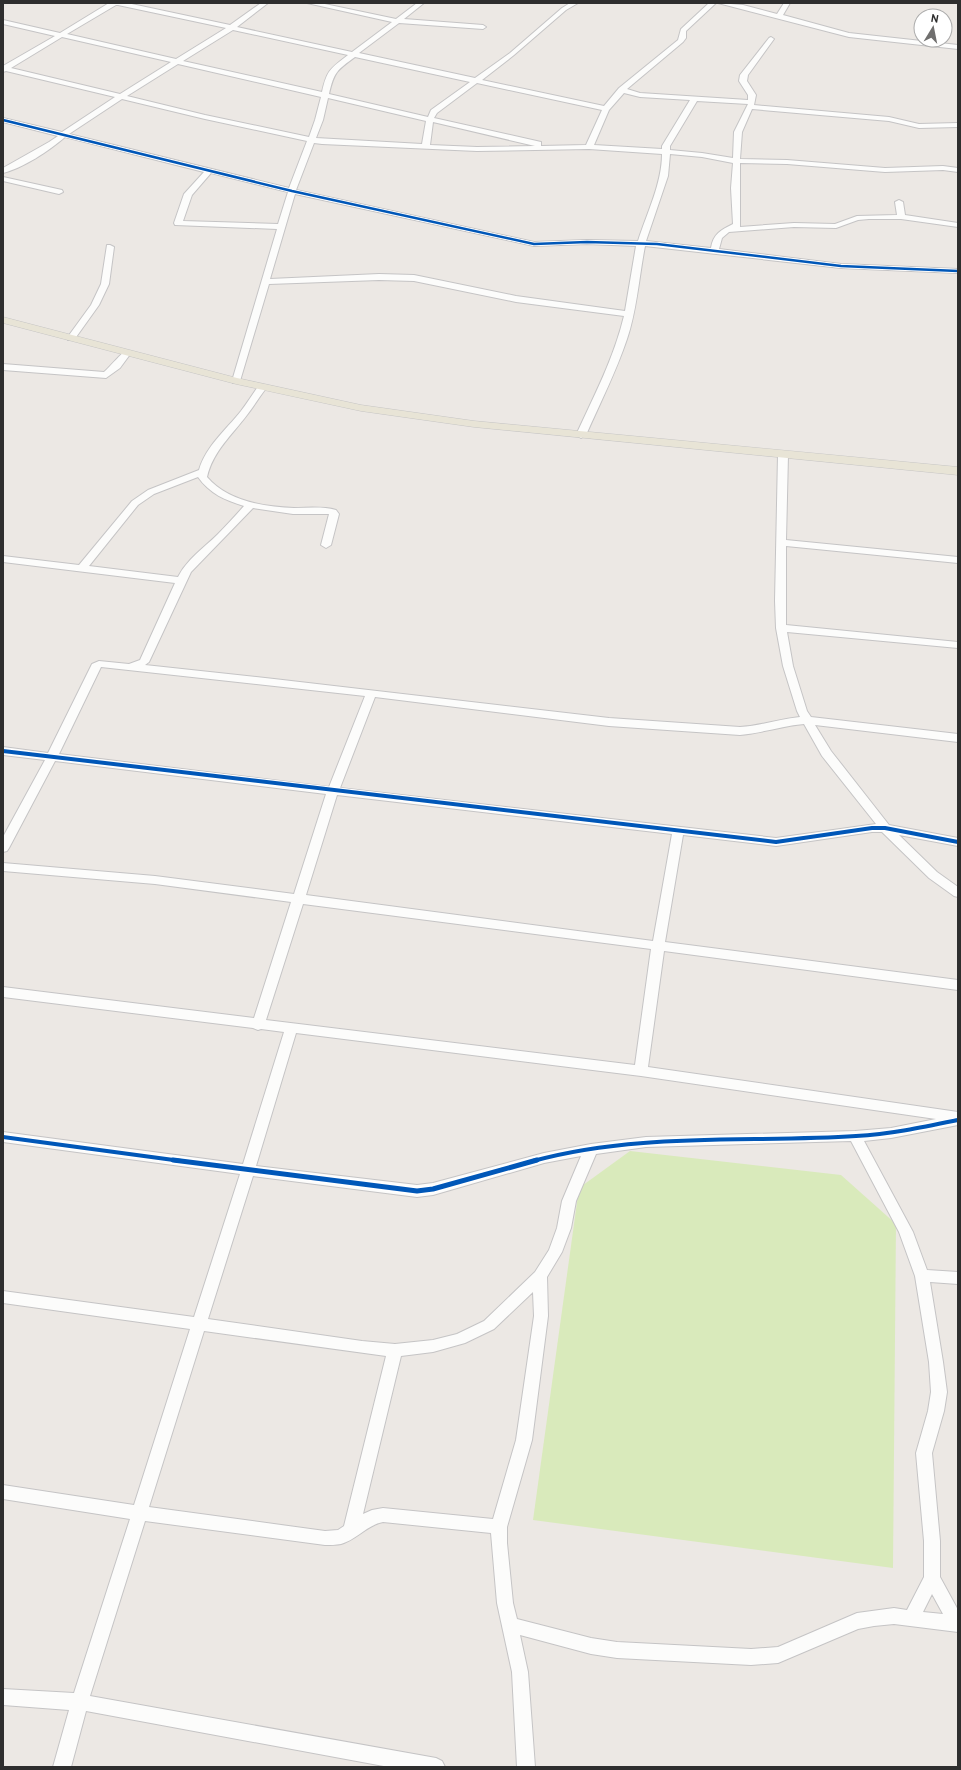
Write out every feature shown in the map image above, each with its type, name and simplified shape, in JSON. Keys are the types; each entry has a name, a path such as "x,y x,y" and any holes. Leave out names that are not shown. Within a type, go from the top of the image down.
{"main road":[{"path":"3,320 236,381 361,408 474,424 958,471"}],"street":[{"path":"4,69 114,3"},
{"path":"118,3 606,109"},
{"path":"3,171 13,167 52,144 63,135 175,61 231,28 265,3"},
{"path":"310,3 397,21 483,27"},
{"path":"236,381 292,191 319,120 324,94 332,71 421,3"},
{"path":"426,146 430,118 434,112 512,54 564,9 575,3"},
{"path":"589,147 606,109 622,90 682,41 683,30 713,3"},
{"path":"721,3 779,16 849,35 958,47"},
{"path":"779,16 787,3"},
{"path":"3,22 557,148"},
{"path":"714,252 719,234 737,225 735,188 738,132 751,104 752,95 743,80 744,75 771,38"},
{"path":"4,69 120,97 312,140 337,143 477,149 589,147 666,151 737,161 802,163 885,170 943,168 958,170"},
{"path":"622,90 640,95 751,104 889,119 919,126 958,125"},
{"path":"581,435 613,365 623,338 629,314 641,243 664,176 668,141 694,99"},
{"path":"3,120 292,191 534,244 641,243 841,266 958,271"},
{"path":"210,170 188,194 178,223 281,227"},
{"path":"3,179 59,192"},
{"path":"899,202 900,217"},
{"path":"727,230 794,225 836,226 857,218 900,217 958,225"},
{"path":"71,338 95,305 105,284 110,247"},
{"path":"265,282 379,277 414,278 516,299 629,314"},
{"path":"3,367 101,376 110,374 127,353"},
{"path":"262,387 245,412 214,449 202,477 210,488 250,506 285,510 333,512 334,514 326,545"},
{"path":"783,455 780,602 781,628 788,666 806,720 826,752 885,828 933,875 958,893"},
{"path":"82,568 135,503 157,490 203,472"},
{"path":"130,667 144,662 186,571 193,562 221,537 250,506"},
{"path":"782,543 958,560"},
{"path":"3,559 182,580"},
{"path":"781,628 958,645"},
{"path":"144,662 154,670"},
{"path":"3,848 52,757 96,666 100,664 609,722 740,731 753,730 783,722 806,720 958,738"},
{"path":"258,1025 333,791 371,694"},
{"path":"3,751 776,842 872,828 885,828 958,842"},
{"path":"641,1071 658,946 678,831"},
{"path":"3,867 155,880 958,984"},
{"path":"3,992 258,1025 641,1071 958,1119"},
{"path":"62,1767 80,1702 291,1029"},
{"path":"3,1137 417,1191 433,1190 544,1158 591,1149 646,1142 855,1136 891,1133 958,1119"},
{"path":"855,1136 906,1232 922,1276 936,1362 939,1392 936,1411 924,1454 932,1541 932,1578 911,1618"},
{"path":"3,1297 354,1346 396,1350 432,1346 460,1339 489,1325 540,1276 555,1252 562,1234 569,1201 591,1149"},
{"path":"526,1767 520,1672 505,1603 499,1543 499,1527 524,1440 541,1316 540,1276"},
{"path":"922,1276 958,1278"},
{"path":"351,1530 396,1350"},
{"path":"3,1492 139,1513 325,1538 340,1537 372,1517 383,1515 499,1527"},
{"path":"932,1578 958,1624"},
{"path":"510,1625 591,1646 617,1650 751,1657 778,1655 857,1622 874,1618 894,1616 958,1624"},
{"path":"3,1697 80,1702 436,1767"}],"green space":[{"path":"630,1151 841,1175 896,1224 893,1568 533,1520 579,1188"}],"cycle path":[{"path":"3,120 292,191 534,244 587,242 657,244 841,266 958,271"},
{"path":"3,751 776,842 872,828 885,828 958,842"},
{"path":"3,1137 417,1191 433,1189 544,1158 591,1149 646,1142 855,1136 891,1133 958,1120"}]}
